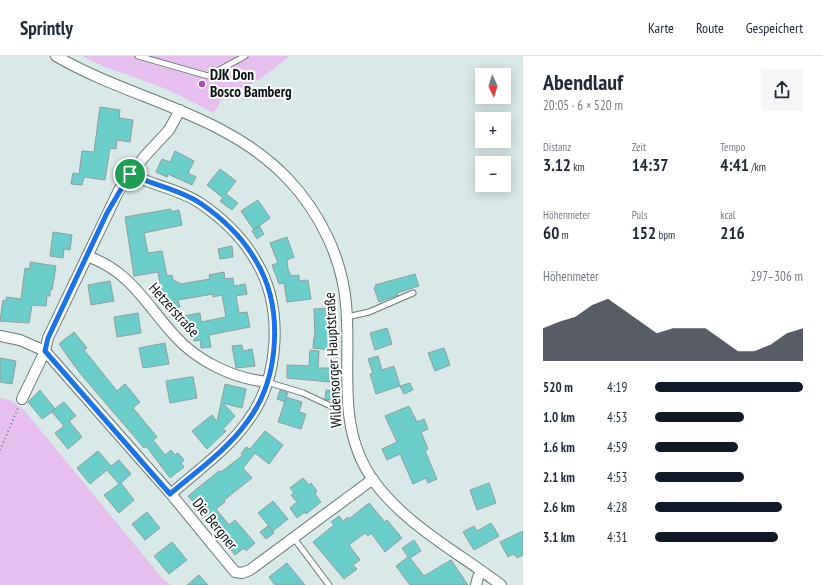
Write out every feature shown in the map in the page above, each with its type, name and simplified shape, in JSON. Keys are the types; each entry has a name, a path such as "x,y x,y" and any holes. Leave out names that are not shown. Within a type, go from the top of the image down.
{"street":[{"name":"Wildensorger Hauptstraße","path":"57,56 95,76 180,110 254,149 287,178 301,194 316,215 337,260 343,279 347,317 348,417 355,446 373,480 396,507 407,517 501,585"},
{"path":"22,399 45,351 48,338 116,196 130,174 169,130 180,110"},
{"path":"130,174 144,181 176,191 198,202 223,220 243,242 257,261 266,282 272,304 274,336 272,361 267,382 256,408 239,432 170,494"},
{"name":"Hetzerstraße","path":"87,256 118,272 141,295 174,336 198,356 215,366 242,377 267,382"},
{"name":"Die Bergner","path":"0,336 20,340 45,351 170,494 235,572 242,573 250,570 293,537 373,480"},
{"path":"476,585 478,577 482,571"}],"lane":[{"path":"138,56 208,76 245,56"},
{"path":"347,317 369,312 413,293"},
{"path":"267,382 303,393 332,407"},
{"path":"293,537 330,585"}],"path":[{"path":"0,450 22,399"}],"shaded area":[{"name":"DJK Don Bosco Bamberg","path":"82,56 290,56 260,79 221,101 214,113 169,90 103,66"},
{"path":"0,398 10,400 24,410 162,578 171,585 0,585"}],"building":[{"path":"100,107 120,110 119,118 133,120 130,142 117,140 116,149 110,148 105,180 84,177 82,185 71,184 73,173 79,174 82,151 94,152"},
{"path":"175,151 194,161 188,173 196,177 192,185 168,174 167,177 156,172 162,159 170,162"},
{"path":"220,169 236,181 226,194 238,203 232,210 220,201 223,198 207,185"},
{"path":"258,200 270,218 254,230 241,211"},
{"path":"171,209 171,212 179,210 182,225 144,233 148,253 162,251 167,276 172,275 173,280 181,284 210,279 209,275 224,272 225,279 233,278 234,286 245,284 247,294 236,296 239,313 247,312 250,327 209,335 211,347 201,348 200,340 194,341 192,332 187,333 184,316 200,313 201,322 226,317 222,295 213,297 213,294 178,300 180,307 168,309 167,304 163,302 158,272 134,276 125,217"},
{"path":"259,226 264,234 257,239 252,231"},
{"path":"53,232 72,235 70,250 64,249 63,258 50,256"},
{"path":"287,237 294,257 287,260 288,269 291,276 299,275 299,281 308,280 311,299 287,302 284,283 279,284 272,265 278,263 270,243"},
{"path":"232,246 233,257 220,259 218,249"},
{"path":"30,262 56,266 52,290 50,289 50,296 47,296 46,306 32,305 29,323 0,321 3,300 6,301 6,297 21,299 25,268 30,269"},
{"path":"415,274 419,286 397,293 398,295 379,302 374,288 376,287 375,285"},
{"path":"110,281 114,301 91,305 88,285"},
{"path":"333,308 332,350 313,348 314,337 315,338 314,309"},
{"path":"138,313 141,333 117,337 114,317"},
{"path":"387,328 392,344 375,350 370,333"},
{"path":"74,332 87,348 84,350 117,391 125,384 140,402 133,408 157,437 153,440 165,455 171,450 175,455 178,453 184,460 181,463 184,467 170,478 146,446 144,448 79,372 59,344"},
{"path":"165,343 169,364 143,368 139,348"},
{"path":"242,345 243,351 252,349 255,366 236,368 232,346"},
{"path":"444,348 450,365 435,371 428,353"},
{"path":"310,350 319,351 318,368 331,368 330,382 287,378 287,365 309,366"},
{"path":"378,356 382,370 394,366 400,386 376,394 370,374 373,373 368,359"},
{"path":"0,358 16,361 12,384 0,382"},
{"path":"193,377 197,398 170,403 166,381"},
{"path":"410,383 413,390 404,394 400,386"},
{"path":"225,384 246,389 242,408 223,403 235,416 223,429 226,431 207,449 192,431 212,415 217,422"},
{"path":"40,390 55,409 64,402 76,416 69,421 82,437 68,449 55,433 64,426 52,412 42,419 28,402"},
{"path":"280,390 288,393 286,397 302,402 299,412 306,414 301,429 278,422 285,402 277,399"},
{"path":"326,390 337,391 336,401 325,399"},
{"path":"409,406 417,422 424,419 428,429 421,432 428,449 425,451 437,479 428,483 426,478 413,484 400,454 387,460 382,449 397,442 385,416"},
{"path":"265,431 283,445 269,464 255,453 243,468 252,478 224,500 225,502 216,509 229,525 235,520 255,543 246,551 244,548 235,555 222,539 226,536 216,523 214,525 188,496 219,471 221,472 243,455 241,454 246,447 250,449"},
{"path":"98,451 111,466 119,460 131,474 121,483 134,500 119,513 104,495 119,484 107,470 90,484 77,468"},
{"path":"303,478 309,485 311,483 317,491 315,494 321,502 306,514 305,512 297,518 290,508 297,502 291,495 294,493 290,488"},
{"path":"489,483 496,503 477,510 470,490"},
{"path":"273,501 288,519 273,531 258,513"},
{"path":"369,503 385,522 387,520 402,538 385,552 371,533 368,536 365,533 349,545 360,560 353,565 357,569 344,579 313,542 334,525 331,522 339,516 343,521 348,517 349,519"},
{"path":"147,512 160,528 145,540 132,524"},
{"path":"491,523 499,536 474,550 463,532 474,526 477,531"},
{"path":"268,526 274,533 266,539 260,532"},
{"path":"523,531 523,555 517,558 514,554 508,557 500,542"},
{"path":"414,540 421,551 410,558 424,576 451,560 468,585 410,585 396,566 408,557 402,548"},
{"path":"172,542 187,560 169,574 154,556"},
{"path":"287,563 305,585 275,585 269,577"},
{"path":"199,575 208,585 187,585"}],"place":[{"name":"DJK Don Bosco Bamberg","path":"202,84"}],"route":[{"path":"130,174 144,181 176,191 198,202 223,220 243,242 257,261 266,282 272,304 274,336 272,361 267,382 256,408 239,432 170,494 45,351 48,338 107,213 119,190 130,174"}]}
